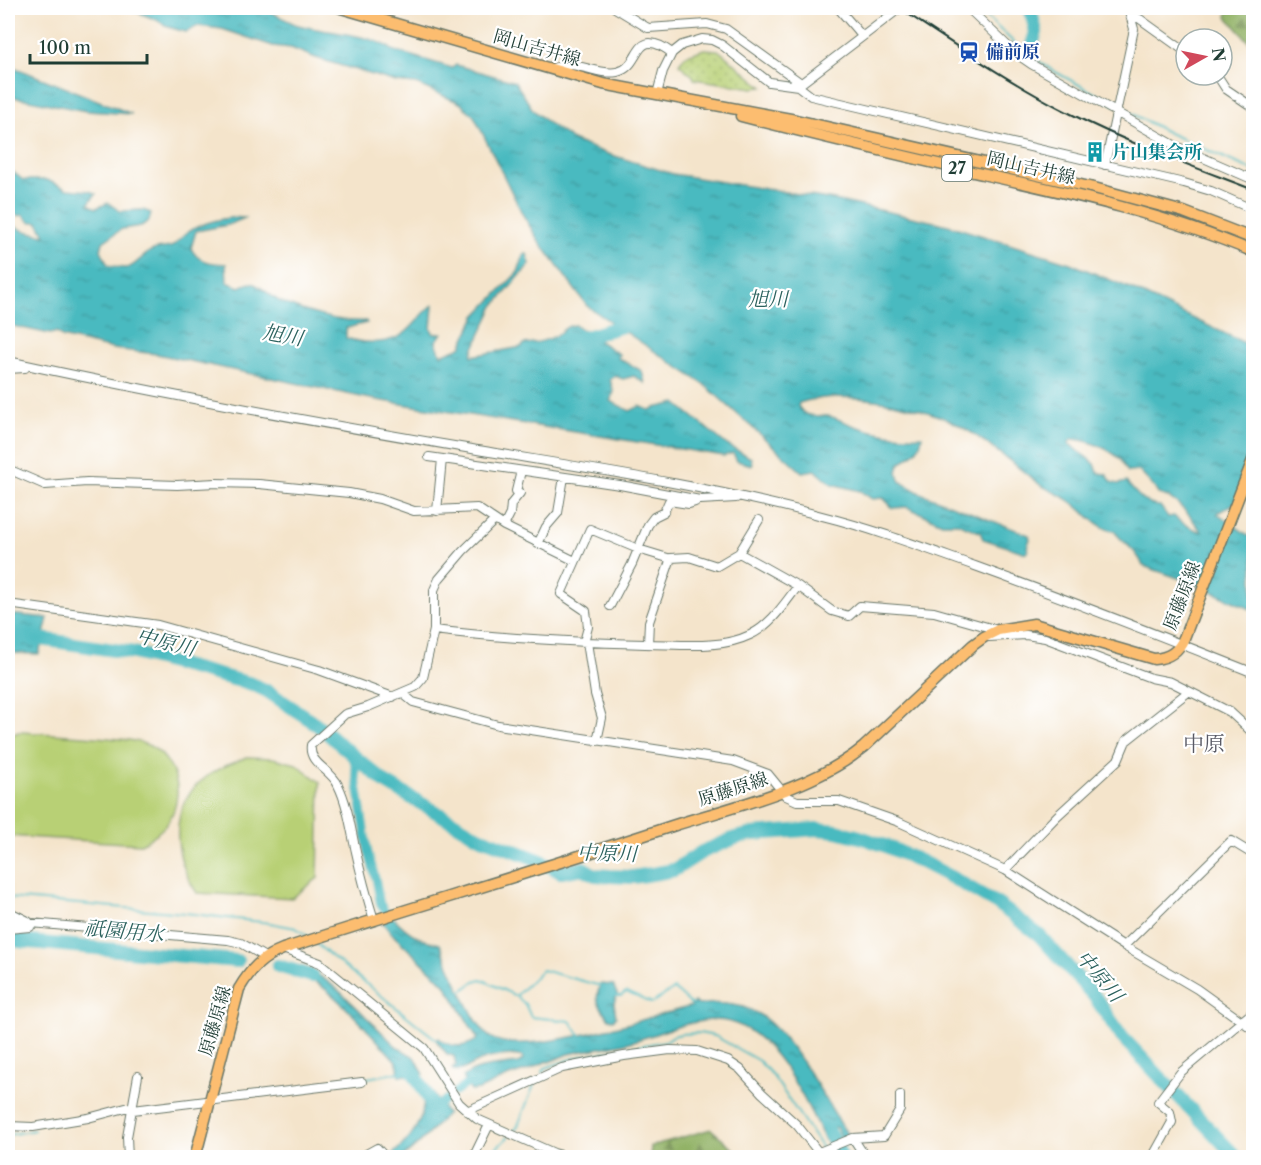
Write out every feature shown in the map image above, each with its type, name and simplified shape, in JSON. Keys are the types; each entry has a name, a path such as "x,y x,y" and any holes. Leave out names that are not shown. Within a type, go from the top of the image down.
{"main road":[{"name":"岡山吉井線","path":"341,8 603,84 796,120 1094,188 1184,212 1254,239"},
{"name":"岡山吉井線","path":"657,94 893,154 1092,198 1180,223 1254,252"},
{"name":"原藤原線","path":"195,1158 239,989 248,972 265,957 283,949 569,860 783,790 824,774 850,759 984,637 998,630 1034,624 1154,659 1165,658 1173,653 1183,641 1254,457"}],"street":[{"path":"615,8 648,28 707,24 726,29 811,96 1193,186 1254,210"},
{"path":"838,8 862,36"},
{"path":"657,94 663,71 672,53 682,45 693,41 712,40 722,45 769,82 799,85 900,8"},
{"path":"968,8 1015,53 1117,109 1176,146 1254,180"},
{"path":"1105,165 1134,29 1129,11"},
{"path":"1129,11 1174,43"},
{"path":"552,68 569,65 619,72 644,45 651,42 659,44 672,53"},
{"path":"1225,87 1254,108"},
{"path":"8,361 369,432 743,497 869,528 1183,641 1254,673"},
{"path":"8,369 38,368"},
{"path":"429,457 620,485 700,500 743,497"},
{"path":"438,511 442,459"},
{"path":"8,469 45,485 87,482 177,485 259,484 333,490 380,499 414,511 477,508 494,521 575,561"},
{"path":"504,526 510,514 511,504 519,493 516,491 521,471"},
{"path":"538,544 546,527 558,513 564,477"},
{"path":"610,606 648,525 654,517 664,512 669,501 689,504 700,500"},
{"path":"597,741 602,718 595,694 586,642 588,627 586,611 561,594 590,529 638,549 670,559 689,557 717,566 740,553 759,520"},
{"path":"378,919 363,883 347,809 338,784 331,774 313,759 310,751 311,745 345,714 415,687 423,678 434,630 434,590 439,579 463,551 494,521"},
{"path":"740,553 798,586 832,611 849,616 860,606 914,609 934,612 998,630"},
{"path":"648,644 649,622 670,559"},
{"path":"434,630 523,640 692,645 730,642 762,629 798,586"},
{"path":"8,604 158,626 319,670 393,697"},
{"path":"984,637 1026,635 1045,638 1151,678 1171,682 1230,712 1254,734"},
{"path":"1005,870 1118,760 1126,741 1188,692"},
{"path":"402,693 413,702 498,725 733,761 768,774 786,796 797,801 839,801 899,822 1005,870 1124,946 1197,989 1254,1030"},
{"path":"1124,946 1231,841 1254,855"},
{"path":"8,911 34,924"},
{"path":"8,921 228,940 241,943 265,957"},
{"path":"8,929 49,926"},
{"path":"283,949 320,963 424,1048 459,1103 477,1119 554,1153 573,1158"},
{"path":"1152,1158 1172,1122 1170,1112 1158,1102 1161,1097 1181,1072 1254,1011"},
{"path":"467,1110 562,1068 670,1050 697,1051 728,1061 740,1069 797,1125 822,1154 852,1139 885,1136 900,1110 900,1095"},
{"path":"128,1158 127,1137 138,1076"},
{"path":"8,1126 33,1127 133,1108 362,1082"},
{"path":"473,1158 489,1125"},
{"path":"852,1139 866,1158"},
{"path":"359,1158 377,1148 386,1157"}],"green space":[{"path":"1228,8 1253,8 1253,46 1227,17"},
{"path":"704,49 718,50 763,87 753,88 694,79 679,64 685,56"},
{"path":"18,732 123,739 150,746 166,760 176,781 176,804 170,818 161,830 141,844 8,836 8,737"},
{"path":"247,757 273,758 296,764 320,782 318,878 292,898 197,893 183,864 178,832 179,817 184,803 193,790 210,774"},
{"path":"711,1129 743,1157 650,1157 651,1146"}],"water":[{"name":"旭川","path":"127,8 258,8 305,27 373,40 392,50 452,68 456,65 515,82 533,110 548,123 574,141 605,153 673,174 834,200 948,225 1070,263 1127,287 1253,347 1253,494 1217,513 1253,539 1253,610 1190,582 1143,566 1134,551 1114,531 1091,519 1070,501 1042,485 964,428 928,412 860,398 817,399 799,403 798,406 807,414 831,417 874,432 922,436 917,449 899,464 897,472 901,482 920,493 1029,535 1026,553 983,539 980,532 957,523 942,523 907,507 893,508 883,498 872,499 860,491 832,484 815,470 802,472 706,386 587,306 539,241 523,215 474,116 460,103 416,84 396,82 316,58 291,48 273,46 222,29 198,26 186,32 168,27","holes":["1073,439 1098,445 1110,451 1120,459 1128,472 1139,471 1158,494 1178,504 1202,532 1187,526 1174,516 1168,517 1160,506 1149,504 1126,482 1118,484 1112,482 1106,474 1098,473 1095,464 1068,443"]},
{"path":"8,65 132,114 86,111 8,96"},
{"name":"旭川","path":"8,168 23,180 47,180 67,189 90,191 96,194 88,204 96,208 108,203 120,211 143,210 151,213 149,221 141,226 122,229 103,242 101,250 108,265 123,268 131,266 153,250 171,247 188,232 201,225 223,219 245,218 228,225 196,231 191,248 201,259 226,264 227,282 239,287 250,283 255,284 279,301 310,313 345,320 366,321 367,323 346,328 346,338 361,341 385,341 400,336 433,305 431,329 434,334 442,333 436,342 441,355 461,347 476,316 518,272 524,254 527,254 530,264 494,306 472,356 546,340 575,325 619,354 618,358 642,371 645,383 634,376 623,379 615,376 610,380 614,392 610,401 630,411 640,406 649,410 676,403 727,445 751,458 752,465 737,461 733,453 724,456 371,399 157,354 113,349 62,337 57,332 50,334 8,325 8,217 8,214 12,210 14,197 8,191","holes":["15,213 17,216 23,215 30,222 38,222 45,235 18,228 10,222 8,217"]},
{"path":"8,614 48,618 39,654 8,653"},
{"path":"395,919 415,935 440,944 462,994 477,1021 490,1037 506,1042 529,1043 588,1034 692,1006 694,1002 698,1005 730,1004 753,1011 772,1025 784,1038 820,1089 849,1137 842,1140 836,1127 833,1128 832,1132 838,1142 828,1146 797,1086 769,1047 752,1033 734,1023 713,1020 684,1025 629,1042 569,1054 509,1076 479,1090 471,1091 463,1077 469,1073 489,1067 518,1063 523,1060 523,1057 511,1055 492,1057 462,1070 453,1070 452,1068 456,1065 454,1056 447,1054 436,1040 438,1038 448,1044 458,1046 478,1039 445,984 382,922"},
{"path":"297,967 321,977 334,987 395,1045 415,1058 424,1074 415,1079 408,1075 399,1076 395,1060 365,1027 318,984 308,978 294,976"},
{"path":"601,984 613,985 617,994 614,1003 616,1017 613,1020 609,1019 597,999"},
{"path":"433,1093 447,1114 424,1139 404,1156 395,1158 390,1156 414,1131 421,1115 424,1097"}],"waterway":[{"path":"977,8 1022,50 1052,70 1116,105"},
{"path":"1029,54 1036,32 1030,8"},
{"path":"1121,108 1169,133 1254,171"},
{"name":"旭川","path":"576,340 635,322"},
{"name":"中原川","path":"8,634 134,653 252,684 267,691 315,723 386,783 479,837 539,860 561,872 583,868 595,875 633,877 674,870 702,852 735,838 753,834 817,829 837,831 886,846 951,877 999,905 1039,935 1095,997 1122,1037 1237,1158"},
{"path":"353,756 368,851 380,903 391,921"},
{"path":"8,898 185,913 270,923 296,928 309,937"},
{"name":"祇園用水","path":"8,940 237,961"},
{"path":"315,943 437,1040"},
{"name":"祇園用水","path":"278,966 312,976"},
{"path":"459,993 481,979 516,996 542,970 601,986"},
{"path":"616,996 621,996 626,992 652,1003 674,989 692,1005"},
{"path":"516,996 525,1004 531,1017 570,1021 581,1037"},
{"path":"542,1073 545,1068 578,1057 666,1041 681,1034 699,1033 715,1036 759,1061 773,1076 822,1148"},
{"name":"祇園用水","path":"406,1065 412,1070 436,1111"},
{"path":"362,1079 400,1072"},
{"path":"456,1092 476,1081"},
{"path":"513,1131 517,1128 534,1085"},
{"path":"435,1112 448,1098"},
{"path":"8,1135 34,1130"},
{"path":"829,1133 842,1158"},
{"path":"486,1158 508,1137"},
{"path":"849,1142 858,1158"}],"railway":[{"path":"899,8 1005,77 1071,114 1138,145 1254,190"}],"place":[{"name":"備前原","path":"969,52"},
{"name":"片山集会所","path":"1095,152"}],"district":[{"name":"中原","path":"1204,744"}]}
